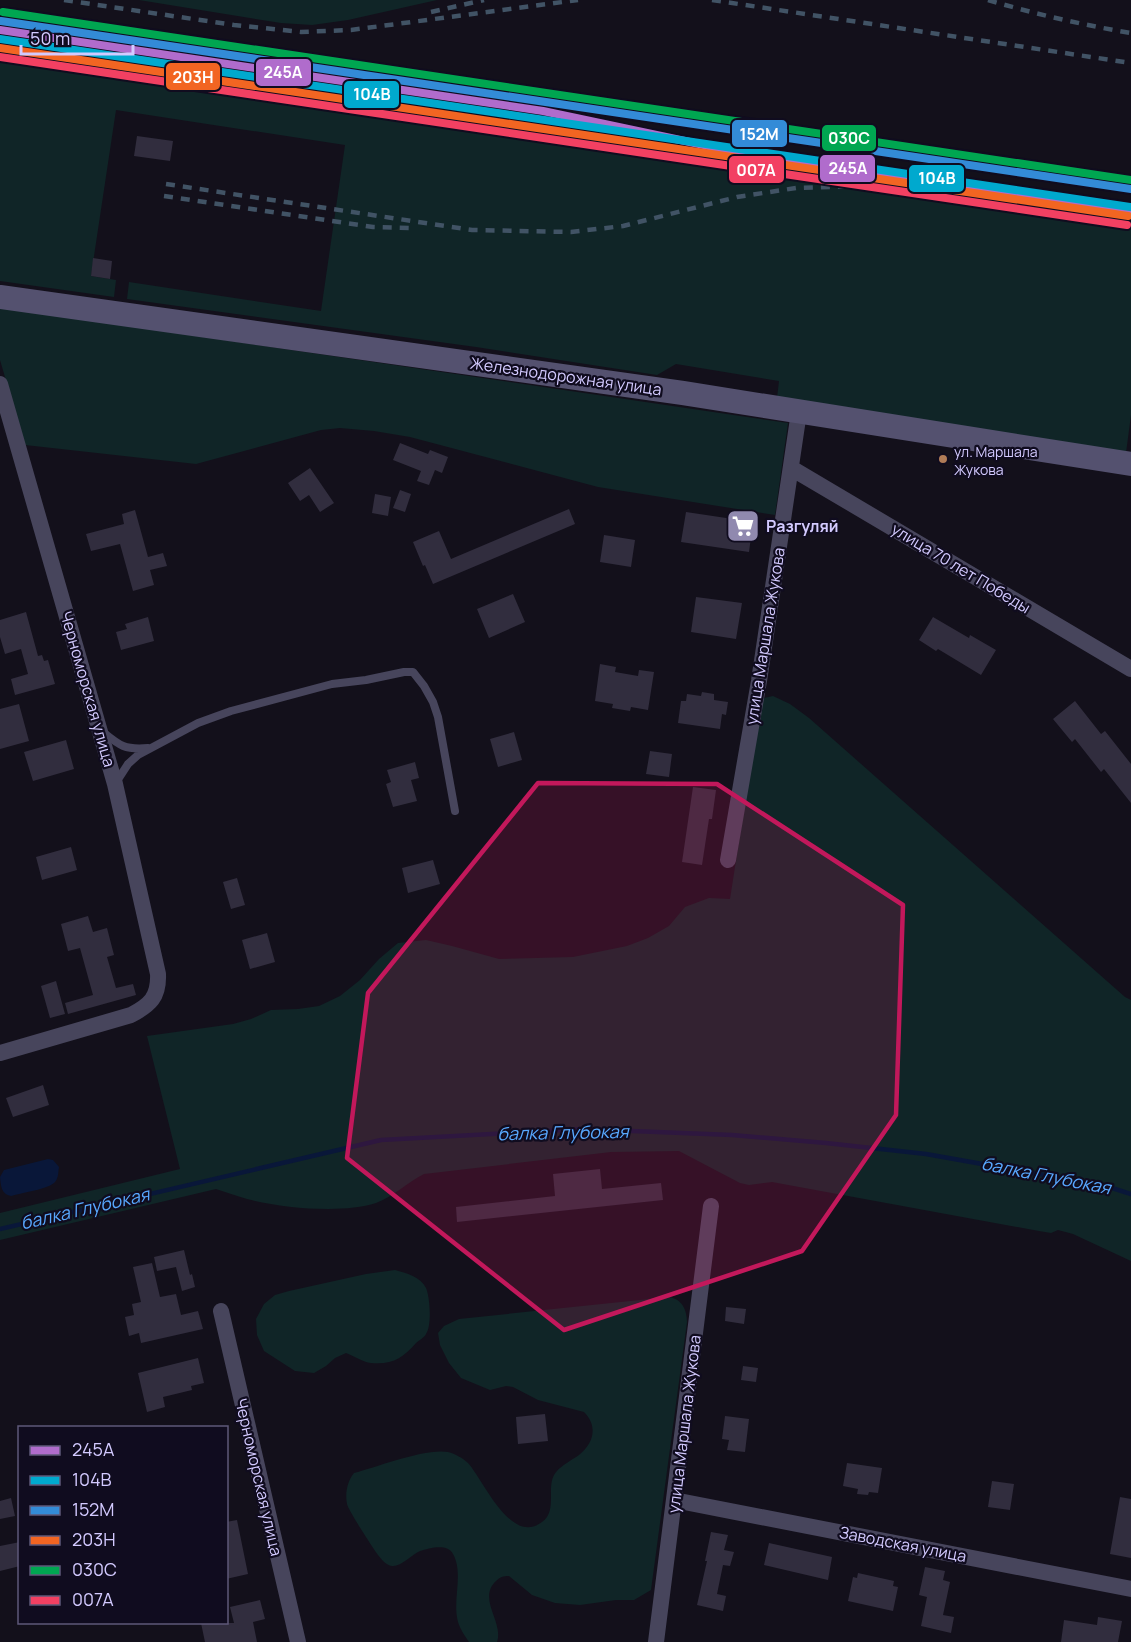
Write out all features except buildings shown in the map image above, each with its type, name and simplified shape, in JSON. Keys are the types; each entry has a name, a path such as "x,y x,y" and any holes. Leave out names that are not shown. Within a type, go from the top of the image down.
{"main road":[{"name":"Железнодорожная улица","path":"0,297 683,393 1131,464"}],"street":[{"name":"Черноморская улица","path":"0,384 115,784 159,986 155,997 131,1016 0,1053"},
{"name":"улица Маршала Жукова","path":"728,860 759,681 799,412"},
{"name":"улица 70 лет Победы","path":"791,468 1131,669"},
{"name":"улица Маршала Жукова","path":"656,1642 711,1206"},
{"name":"Черноморская улица","path":"221,1311 298,1642"},
{"name":"Заводская улица","path":"674,1500 1131,1589"}],"lane":[{"path":"115,784 128,764 138,755 198,723 231,711 332,684 413,672 433,702 438,717 455,811"},
{"path":"100,730 123,746 133,749 151,747"}],"highlighted area":[{"path":"538,783 717,784 903,905 896,1115 802,1251 564,1330 347,1158 368,993"}],"green space":[{"path":"139,0 437,0 348,20 312,25 281,23"},
{"path":"0,37 129,54 551,120 736,159 1131,215 1131,415 1126,453 777,398 779,381 676,364 657,375 476,347 127,299 129,282 321,311 345,145 116,110 91,276 116,280 114,297 0,281"},
{"path":"0,307 788,423 775,515 598,487 410,437 374,431 340,428 321,430 196,464 25,445 0,360"},
{"path":"773,696 790,704 809,718 1131,1000 1131,1261 1073,1234 1058,1230 1051,1233 1039,1231 772,1182 749,1185 740,1183 679,1151 611,1152 424,1174 376,1203 346,1208 277,1205 247,1199 216,1189 0,1240 0,1213 180,1169 147,1036 233,1024 271,1010 319,1006 340,996 398,943 426,940 499,959 573,957 627,946 648,938 669,926 685,907 709,898 730,899 760,707 764,698"},
{"path":"395,1270 413,1276 424,1284 429,1304 430,1318 426,1334 402,1356 391,1362 371,1363 346,1353 314,1373 295,1371 264,1351 257,1335 256,1319 264,1304 275,1295 366,1274"},
{"path":"674,1298 683,1306 687,1322 651,1590 634,1600 580,1605 555,1603 532,1595 509,1576 503,1577 496,1581 489,1595 497,1627 497,1642 469,1642 458,1622 456,1605 458,1570 451,1551 443,1547 433,1548 420,1551 395,1566 386,1563 375,1551 348,1508 346,1492 352,1476 354,1473 414,1455 448,1452 468,1463 509,1519 520,1525 531,1527 542,1522 550,1511 553,1476 561,1467 579,1455 591,1440 593,1429 588,1417 584,1412 538,1400 513,1387 506,1386 490,1390 461,1378 449,1363 440,1345 438,1333 444,1326 459,1319"}],"water":[{"path":"48,1159 53,1160 59,1167 55,1182 41,1189 11,1196 3,1191 0,1177 4,1170"}],"waterway":[{"name":"балка Глубокая","path":"0,1229 381,1140 582,1129 732,1135 926,1154 1106,1186 1131,1194"}],"railway":[{"path":"64,0 234,25 301,32 351,30 578,0"},
{"path":"431,12 484,0"},
{"path":"712,0 1131,63"},
{"path":"988,0 1059,19 1131,33"},
{"path":"166,184 472,230 571,232 623,226 737,197 796,188 922,184 1004,191"},
{"path":"164,196 373,227 410,228"}],"transit line":[{"name":"030C","path":"3,12 1131,180"},
{"name":"152М","path":"1,21 1131,189"},
{"name":"245А","path":"0,30 543,111 737,152 1131,210"},
{"name":"104В","path":"0,39 1130,207"},
{"name":"203Н","path":"0,48 1128,216"},
{"name":"007А","path":"0,57 1127,225"}],"place":[{"name":"ул. Маршала Жукова","path":"943,459"},
{"name":"Разгуляй","path":"743,526"}]}
